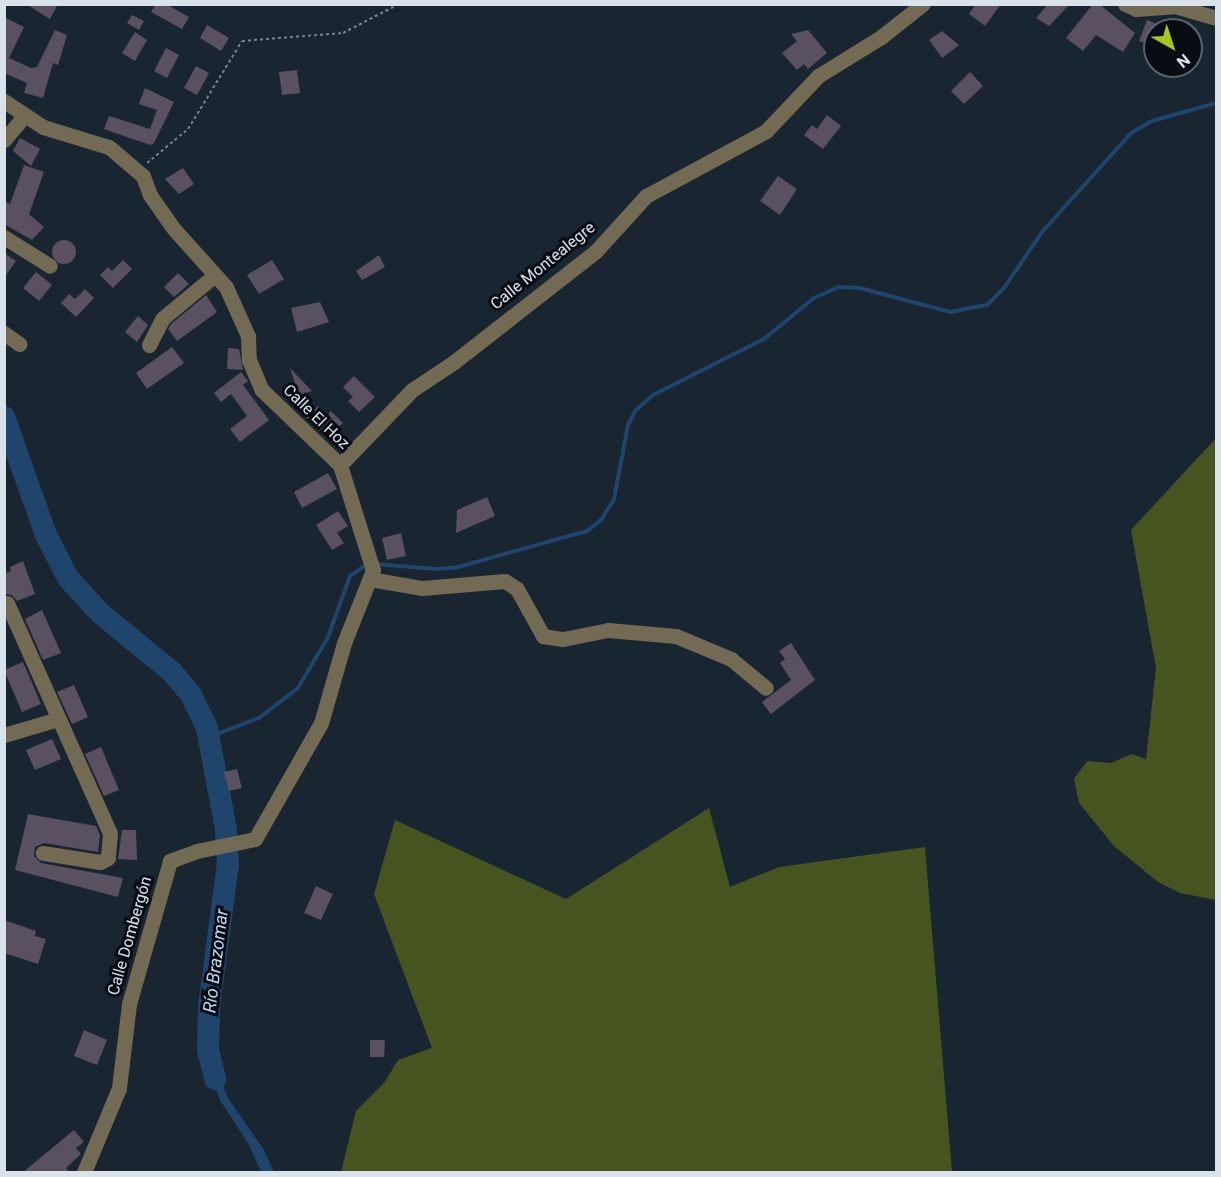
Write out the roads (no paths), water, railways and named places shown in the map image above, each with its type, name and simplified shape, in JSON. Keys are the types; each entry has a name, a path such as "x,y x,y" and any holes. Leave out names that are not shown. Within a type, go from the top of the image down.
{"street":[{"name":"Calle Montealegre","path":"340,465 412,390 454,362 595,252 646,196 766,131 818,76 881,37 923,4"},
{"path":"1125,4 1136,9 1175,6 1216,18"},
{"name":"Calle El Hoz","path":"4,101 44,127 109,147 138,171 173,228 226,287 248,336 249,360 262,390 340,465 370,554 372,575"},
{"path":"4,140 24,116"},
{"path":"4,237 50,266"},
{"path":"149,345 163,318 215,275"},
{"path":"4,333 19,344"},
{"path":"372,575 422,588 505,581 517,589 543,636 563,639 608,630 676,636 731,659 766,688"},
{"name":"Calle Dombergón","path":"84,1173 119,1088 129,1004 170,861 255,839 321,723 344,643 372,575"},
{"path":"7,603 110,833 108,858 100,862 43,853"},
{"path":"4,735 58,718"}],"water":[{"path":"208,1050 228,1098 264,1150 274,1172 261,1172 249,1145 220,1100 210,1072"}],"waterway":[{"path":"375,564 437,569 458,567 587,531 601,520 614,499 628,425 635,411 653,395 764,339 814,298 839,287 860,288 950,312 987,305 1004,288 1042,232 1131,133 1152,121 1216,103"},
{"name":"Río Brazomar","path":"4,417 46,535 68,578 100,613 172,672 191,695 207,728 226,830 228,864 209,1007 208,1050 215,1079"},
{"path":"209,737 259,718 298,688 328,637 350,576 367,564"}]}
